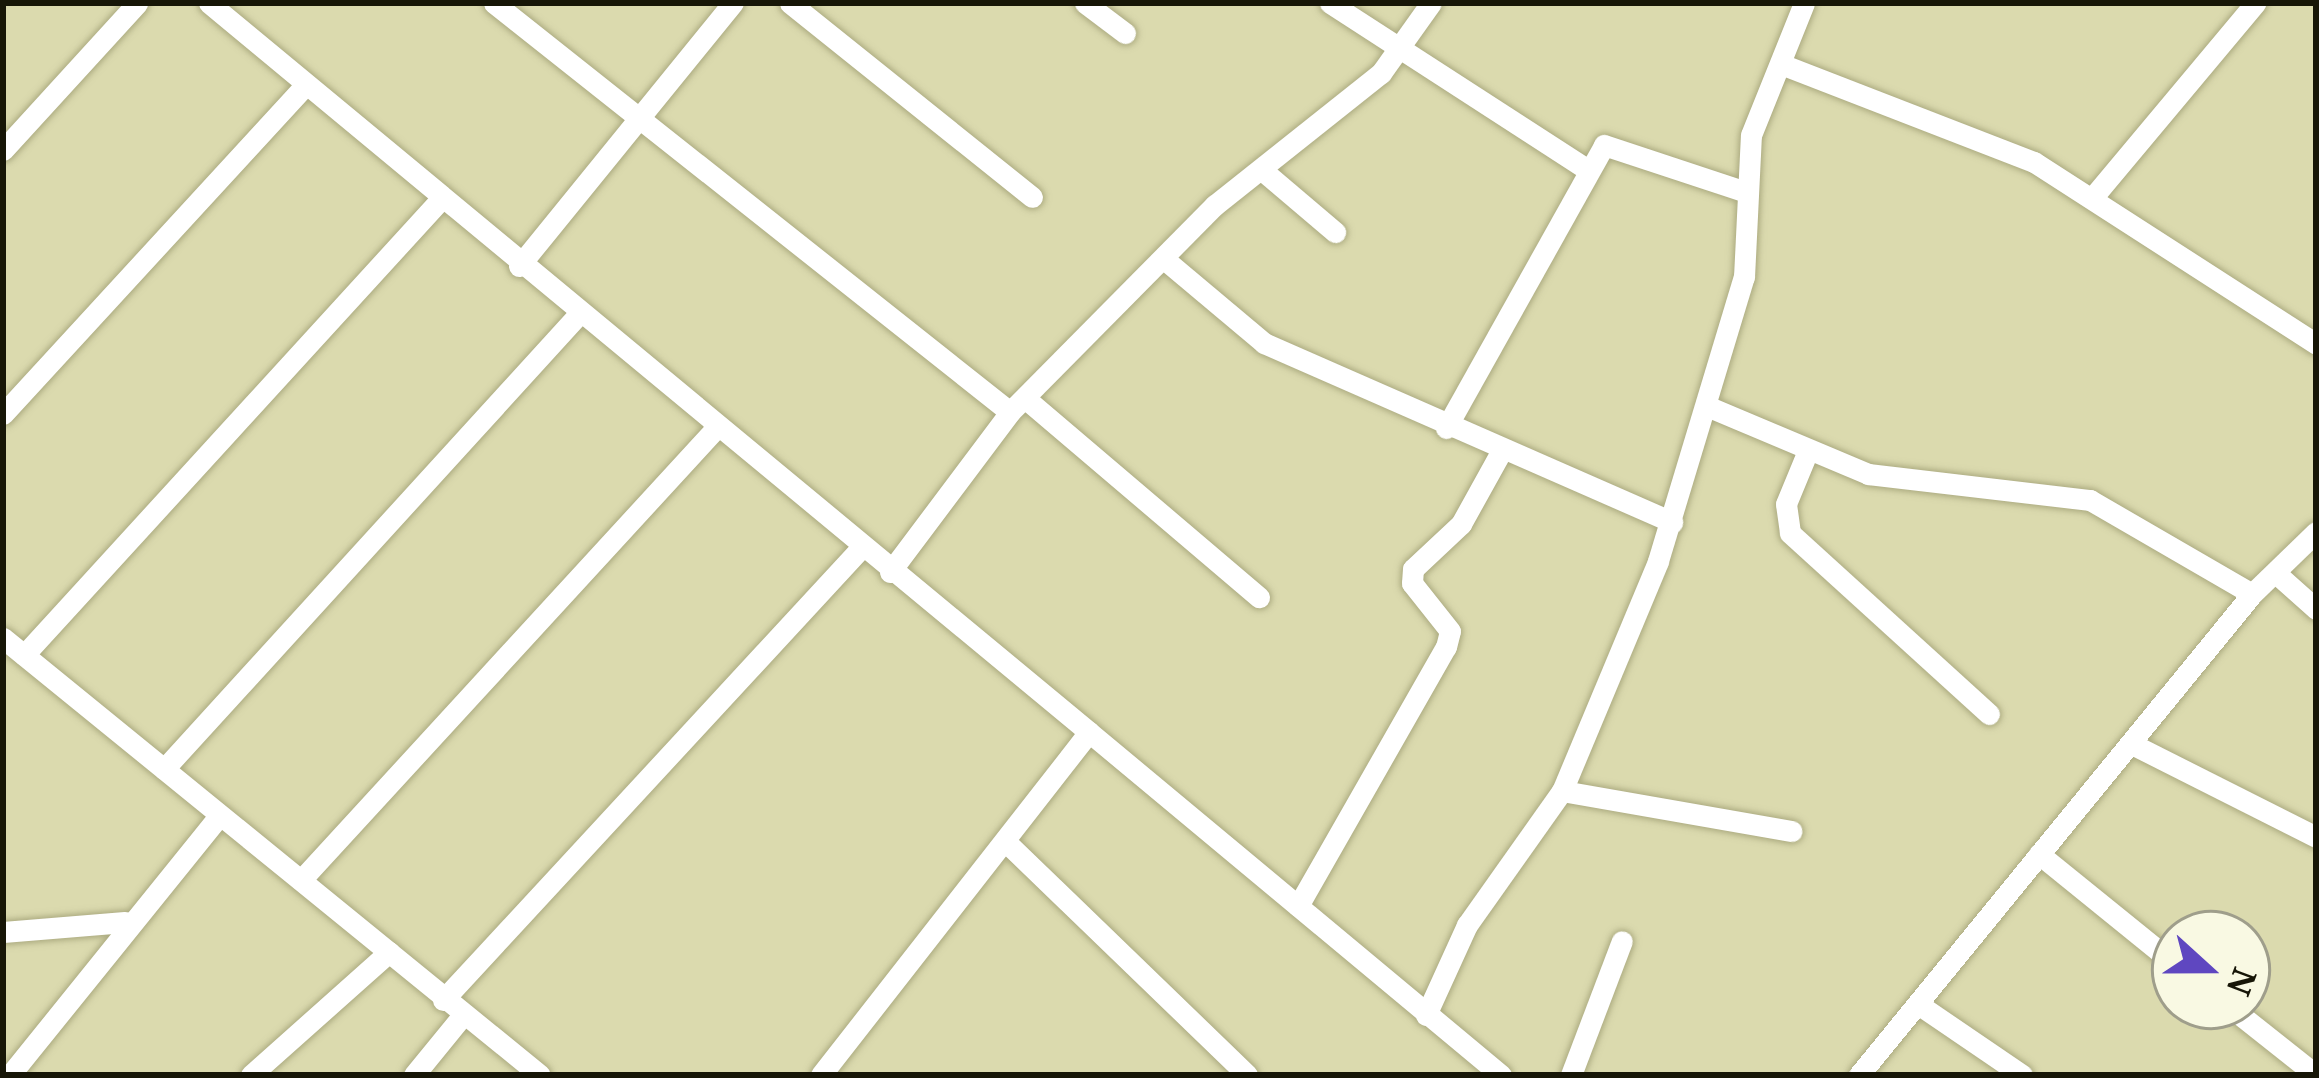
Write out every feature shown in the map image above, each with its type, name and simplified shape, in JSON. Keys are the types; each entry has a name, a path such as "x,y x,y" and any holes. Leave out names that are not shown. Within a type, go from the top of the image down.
{"street":[{"path":"3,150 137,3"},
{"path":"494,3 1018,405 1258,596"},
{"path":"519,266 733,3"},
{"path":"790,3 1032,197"},
{"path":"1085,3 1125,33"},
{"path":"1330,3 1396,56 1585,168"},
{"path":"890,572 1018,405 1164,259 1396,56 1431,3"},
{"path":"1426,1015 1467,925 1562,791 1672,522 1744,277 1751,135 1804,3"},
{"path":"2093,197 2255,3"},
{"path":"213,4 519,266 1502,1075"},
{"path":"1781,64 1988,140 2093,197 2316,344"},
{"path":"3,414 304,86"},
{"path":"1446,428 1585,168 1619,145 1746,192"},
{"path":"1262,170 1335,232"},
{"path":"24,655 441,199"},
{"path":"1164,259 1264,343 1446,428 1672,522"},
{"path":"164,769 578,315"},
{"path":"1708,407 1807,453 1917,484 2090,500 2252,594"},
{"path":"302,880 716,428"},
{"path":"1298,906 1446,647 1450,631 1412,584 1413,569 1461,524 1502,450"},
{"path":"1807,453 1786,504 1790,533 1989,714"},
{"path":"1859,1075 2134,745 2252,594 2278,576 2316,532"},
{"path":"443,1000 860,549"},
{"path":"2278,576 2316,609"},
{"path":"3,638 540,1075"},
{"path":"821,1075 1089,732"},
{"path":"2134,745 2316,837"},
{"path":"1562,791 1792,831"},
{"path":"10,1075 125,922 219,816"},
{"path":"1006,842 1247,1075"},
{"path":"2039,854 2151,945"},
{"path":"3,932 125,922"},
{"path":"1571,1075 1622,941"},
{"path":"251,1075 389,952"},
{"path":"1918,1004 2022,1075"},
{"path":"414,1075 463,1015"},
{"path":"2259,1030 2316,1075"}]}
